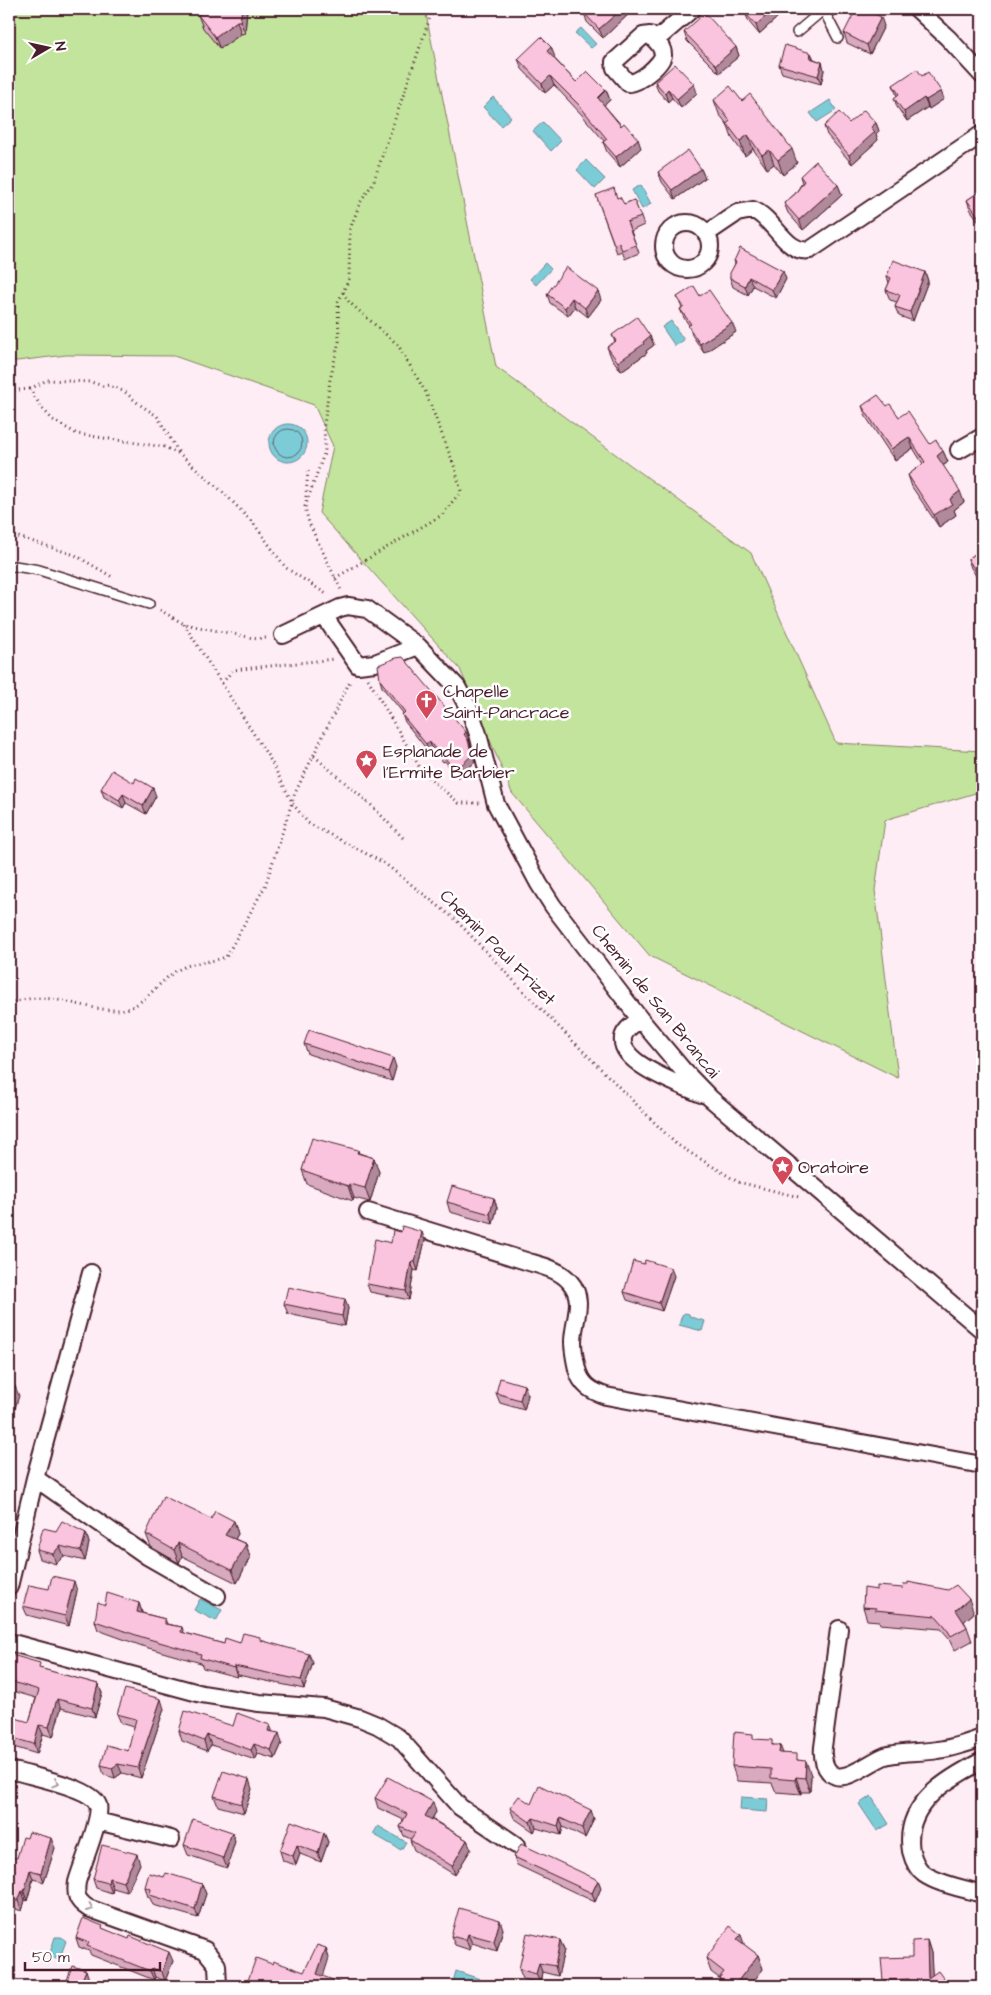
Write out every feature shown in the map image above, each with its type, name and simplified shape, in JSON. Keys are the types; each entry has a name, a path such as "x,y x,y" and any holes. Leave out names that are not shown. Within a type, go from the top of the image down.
{"street":[{"path":"656,40 692,9"},
{"path":"917,9 977,60 982,75"},
{"path":"706,234 737,213 753,210 765,217 792,247 800,250 810,250 982,134"},
{"path":"959,450 982,437"},
{"path":"283,635 348,606"},
{"name":"Chemin de San Brancai","path":"348,606 367,609 418,646 457,687 470,711 478,734 496,804 553,906 640,1019 682,1069 710,1098 982,1330"},
{"path":"324,616 355,661 375,663 418,646"},
{"path":"640,1019 629,1028 623,1038 623,1045 629,1056 644,1067 710,1098"},
{"path":"368,1212 529,1262 555,1271 570,1281 576,1292 579,1304 573,1341 574,1358 580,1378 592,1392 982,1465"},
{"path":"9,1587 35,1478 91,1273"},
{"path":"35,1478 147,1556 217,1596"},
{"path":"838,1629 822,1758 833,1774 845,1776 884,1756 938,1750 982,1738"},
{"path":"9,1642 202,1694 259,1703 324,1708 360,1718 377,1725 399,1738 460,1807 516,1845"},
{"path":"982,1761 937,1787 917,1814 909,1840 912,1855 922,1873 934,1879 982,1894"},
{"path":"9,1771 43,1779 90,1795 98,1804 99,1811 77,1882 76,1893 78,1900 88,1908 205,1950 217,1964 218,1986"},
{"path":"97,1820 171,1839"}],"lane":[{"path":"797,32 823,9 838,38"},
{"path":"9,566 39,570 149,604"}],"path":[{"path":"305,507 325,451 324,425 330,380 339,341 338,302 349,279 350,229 360,202 373,183 433,9"},
{"path":"335,578 442,515 461,491 455,468 426,393 398,345 349,302 342,292"},
{"path":"9,391 30,389 47,380 91,382 103,386 109,385 125,392 157,416 180,454 226,495 254,524 286,568 314,587 348,606"},
{"path":"30,389 41,407 53,420 77,434 164,447 180,454"},
{"path":"308,471 305,507 309,522 348,606"},
{"name":"Chemin Paul Frizet","path":"184,624 271,761 293,804 308,823 384,862 454,918 531,999 676,1144 738,1182 800,1197"},
{"path":"222,683 233,670 355,661"},
{"path":"9,1004 39,998 86,1006 125,1009 135,1006 164,979 178,970 194,963 212,962 226,957 266,886 296,793 355,661"},
{"path":"355,661 372,686 423,773 459,803 496,804"},
{"path":"314,756 371,805 404,840"}],"green space":[{"path":"9,9 425,9 496,367 751,553 836,743 982,751 982,791 885,820 875,890 898,1078 650,956 512,793 460,669 319,513 333,446 314,405 174,356 66,355 9,362"}],"water":[{"path":"581,28 596,44 591,48 575,33"},
{"path":"493,97 511,117 501,126 483,107"},
{"path":"830,100 836,110 817,122 810,113"},
{"path":"543,122 561,141 551,151 533,131"},
{"path":"586,160 605,179 595,189 577,170"},
{"path":"641,185 651,204 642,209 632,190"},
{"path":"545,263 551,269 536,285 530,279"},
{"path":"671,321 684,340 675,346 662,327"},
{"path":"288,424 301,430 307,443 301,456 288,462 275,456 269,443 275,430"},
{"path":"685,1313 689,1314 690,1317 705,1321 702,1331 679,1325 682,1315"},
{"path":"200,1599 222,1610 216,1621 194,1610"},
{"path":"871,1796 889,1824 877,1831 859,1804"},
{"path":"741,1797 768,1799 767,1812 740,1810"},
{"path":"378,1826 406,1842 401,1850 373,1834"},
{"path":"55,1937 61,1937 66,1941 59,1960 49,1956"},
{"path":"456,1971 480,1979 478,1986 464,1986 453,1982"}],"building":[{"path":"206,9 242,9 240,21 237,21 215,37 198,15"},
{"path":"588,9 622,9 599,29 584,13"},
{"path":"750,9 774,9 756,25 745,13"},
{"path":"856,9 865,9 881,17 867,45 844,33"},
{"path":"705,13 736,47 716,65 684,32"},
{"path":"541,37 551,47 547,51 576,82 587,71 606,90 598,98 621,126 624,123 638,139 616,157 603,142 607,139 579,105 550,76 542,84 518,59"},
{"path":"785,45 811,53 810,58 822,62 818,76 779,65"},
{"path":"675,64 694,84 677,99 668,89 665,93 655,82"},
{"path":"917,69 922,76 928,72 941,91 926,100 924,98 904,112 894,98 899,94 893,85"},
{"path":"730,86 742,101 750,94 792,149 778,160 769,150 762,155 748,135 740,141 727,124 730,121 714,100"},
{"path":"864,110 876,123 871,127 875,132 849,155 824,126 839,112 849,123"},
{"path":"688,150 701,169 672,190 658,172"},
{"path":"816,161 838,185 799,220 784,203 795,194 804,181 800,176"},
{"path":"614,188 617,198 620,197 624,204 634,200 641,217 627,222 636,245 622,250 619,243 614,244 596,195"},
{"path":"982,190 982,222 967,200"},
{"path":"740,248 783,271 772,290 749,277 745,286 730,278 730,273 736,262 734,261"},
{"path":"893,260 925,272 910,312 895,307 900,295 886,290 891,278 887,276"},
{"path":"566,267 598,291 585,308 572,298 565,308 547,294"},
{"path":"694,286 700,296 709,290 732,323 700,344 688,326 691,324 680,309 684,307 677,297"},
{"path":"637,317 650,336 643,342 644,344 618,362 607,347 616,341 612,335"},
{"path":"878,395 887,406 890,404 899,417 908,411 930,444 936,440 943,451 937,456 960,491 950,499 952,504 934,515 908,475 925,462 909,437 891,449 862,406"},
{"path":"982,549 982,587 977,580 980,578 968,559"},
{"name":"Chapelle Saint-Pancrace","path":"403,657 466,732 464,734 468,740 472,755 455,771 429,741 426,744 402,715 405,712 380,680 378,665"},
{"path":"112,770 134,783 136,778 153,788 143,806 123,794 119,800 101,789"},
{"path":"309,1030 393,1058 388,1072 304,1044"},
{"path":"312,1138 358,1150 357,1153 374,1158 365,1188 349,1184 348,1186 302,1170"},
{"path":"452,1186 494,1198 490,1214 447,1202"},
{"path":"402,1226 422,1232 415,1262 411,1262 406,1291 367,1284 375,1239 391,1243 393,1230 401,1232"},
{"path":"645,1260 671,1268 659,1303 624,1292 633,1261 644,1264"},
{"path":"288,1287 345,1299 342,1316 284,1304"},
{"path":"500,1378 524,1385 520,1400 496,1393"},
{"path":"9,1384 15,1386 9,1407"},
{"path":"163,1496 211,1519 215,1511 234,1521 225,1535 246,1544 232,1570 178,1543 174,1550 146,1534"},
{"path":"62,1521 86,1533 81,1551 60,1546 53,1554 37,1550 43,1528 56,1531"},
{"path":"52,1576 74,1581 65,1616 23,1606 29,1585 49,1589"},
{"path":"908,1582 948,1590 956,1585 969,1599 956,1610 967,1627 951,1636 936,1616 875,1610 876,1608 863,1607 864,1588 877,1590 877,1586 903,1588 904,1584 908,1584"},
{"path":"107,1593 139,1603 137,1612 165,1619 165,1624 182,1627 181,1632 224,1644 225,1638 240,1643 243,1633 260,1637 260,1640 309,1654 301,1680 234,1666 234,1668 200,1658 201,1654 95,1621 98,1602 105,1605"},
{"path":"12,1655 40,1663 39,1668 98,1684 92,1708 57,1699 49,1727 39,1725 34,1744 9,1737 12,1717 29,1722 39,1690 9,1681"},
{"path":"125,1689 161,1699 138,1768 118,1764 112,1768 101,1765 107,1745 128,1751 136,1719 117,1714"},
{"path":"185,1711 233,1726 237,1713 270,1725 268,1731 279,1733 271,1750 254,1744 251,1750 207,1735 204,1741 179,1731"},
{"path":"734,1732 753,1734 753,1739 772,1740 772,1745 780,1745 779,1753 797,1754 797,1760 806,1761 805,1778 796,1777 795,1780 771,1778 771,1769 732,1766"},
{"path":"223,1771 249,1779 241,1804 214,1796"},
{"path":"388,1777 433,1802 425,1816 467,1840 452,1866 410,1840 415,1833 400,1827 407,1814 375,1798"},
{"path":"539,1785 591,1810 582,1828 560,1818 558,1826 533,1818 530,1822 510,1808 519,1796 531,1804"},
{"path":"193,1819 232,1832 223,1858 184,1845"},
{"path":"291,1821 324,1833 318,1853 297,1845 293,1856 280,1851"},
{"path":"29,1832 51,1838 41,1873 30,1870 24,1892 22,1891 18,1901 9,1899 9,1865 12,1857 17,1858 23,1837 27,1838"},
{"path":"521,1844 598,1880 592,1893 514,1857"},
{"path":"102,1845 137,1854 123,1882 109,1878 108,1883 93,1879"},
{"path":"149,1873 164,1877 166,1873 202,1884 195,1909 150,1895 151,1889 145,1887"},
{"path":"459,1908 500,1920 494,1941 468,1934 466,1940 451,1936"},
{"path":"83,1918 129,1939 130,1936 169,1952 162,1972 152,1968 150,1971 87,1946 89,1943 76,1938"},
{"path":"730,1926 741,1935 737,1939 758,1955 734,1986 729,1986 719,1978 724,1972 706,1958"},
{"path":"527,1933 560,1940 555,1966 539,1963 536,1974 519,1969"},
{"path":"927,1940 928,1978 938,1971 949,1986 914,1986 909,1979 883,1980 881,1958 912,1957 912,1941"},
{"path":"317,1945 326,1948 317,1974 349,1986 246,1986 256,1958 272,1964 273,1961 304,1972"},
{"path":"72,1966 86,1970 82,1980 85,1981 84,1986 60,1986 61,1981 66,1983"}],"place":[{"name":"Chapelle Saint-Pancrace","path":"427,720"},
{"name":"Esplanade de l'Ermite Barbier","path":"367,780"},
{"name":"Oratoire","path":"782,1186"}]}
